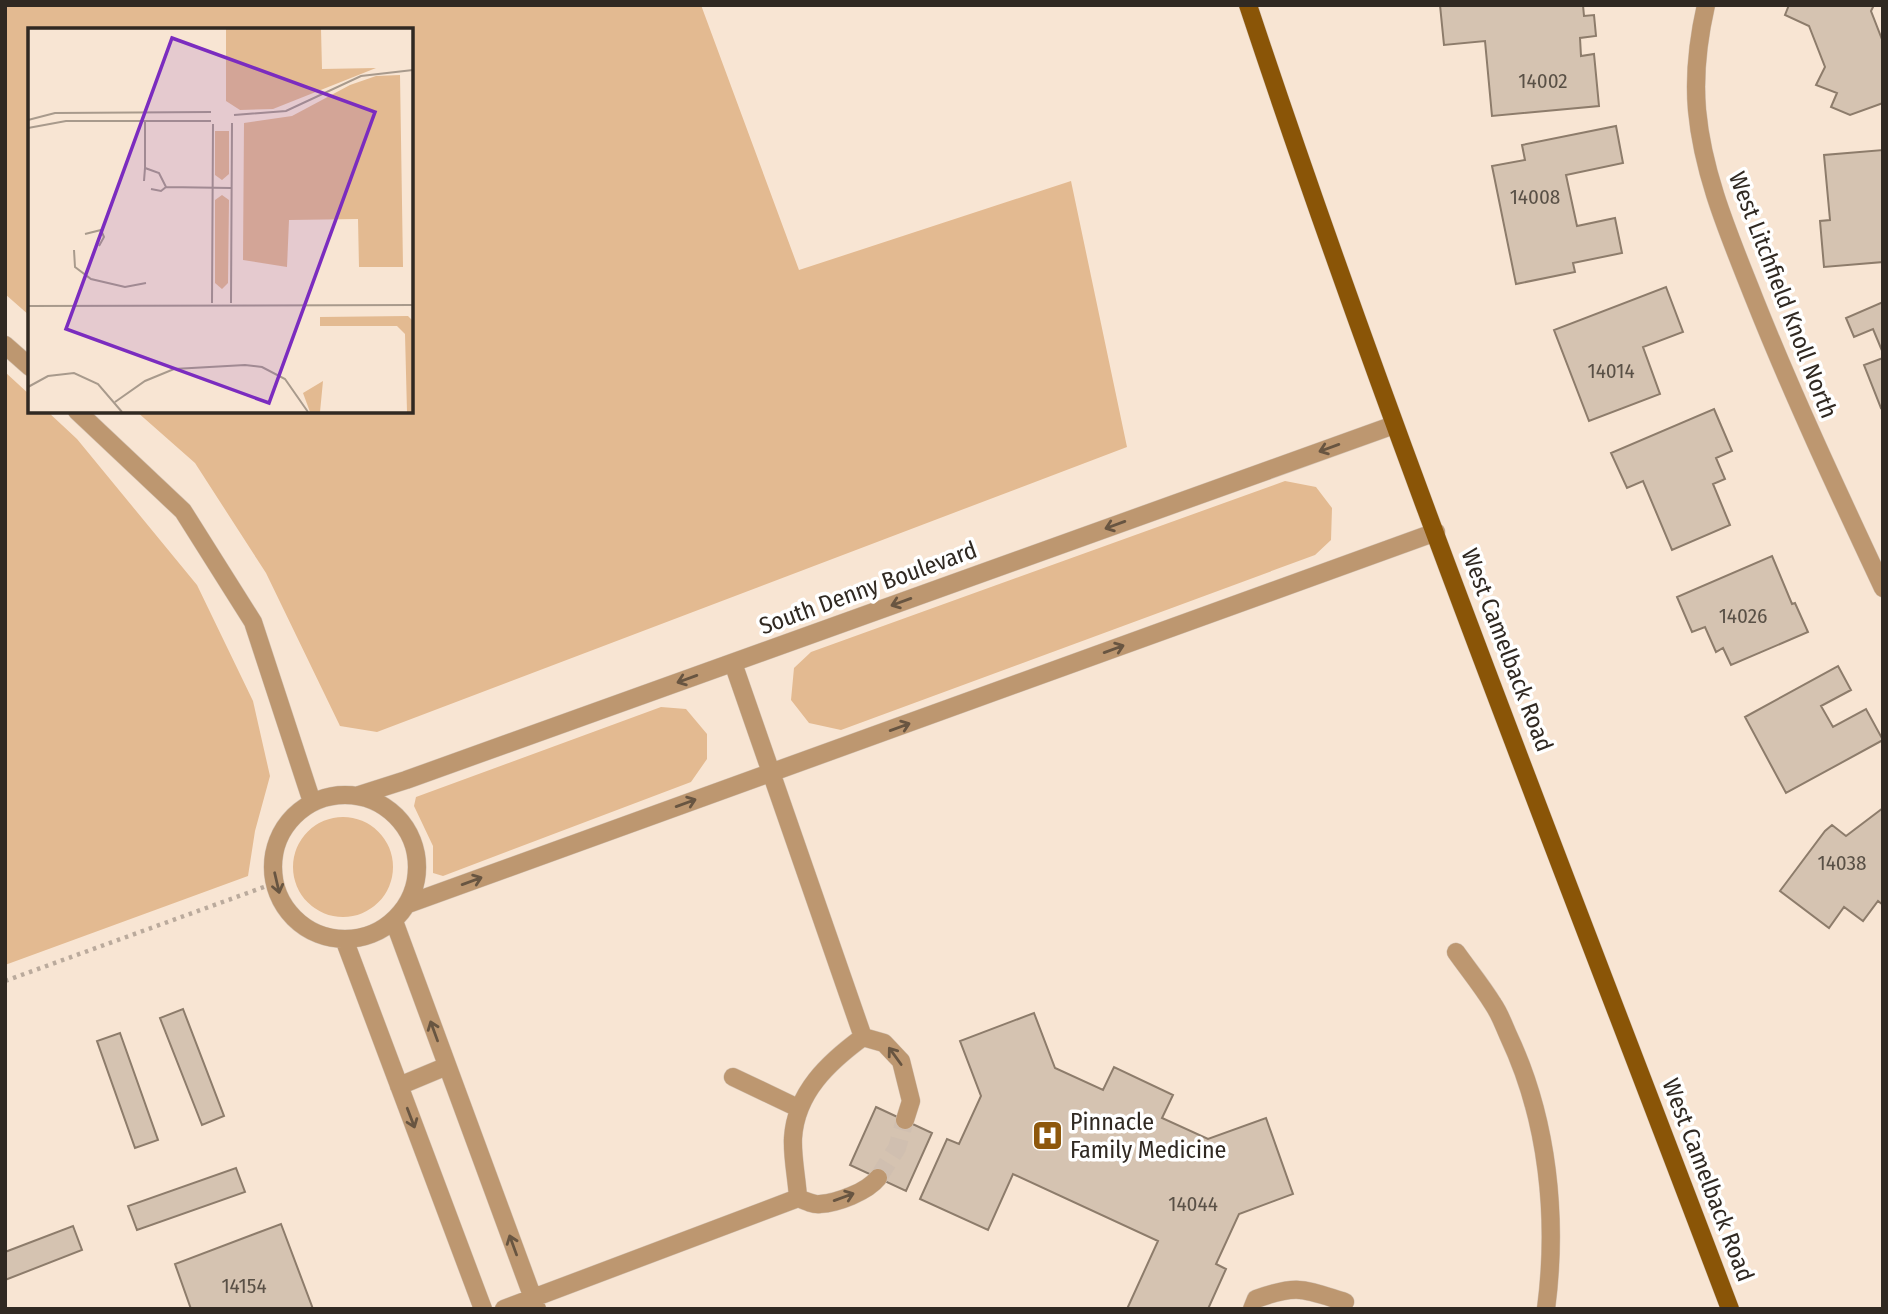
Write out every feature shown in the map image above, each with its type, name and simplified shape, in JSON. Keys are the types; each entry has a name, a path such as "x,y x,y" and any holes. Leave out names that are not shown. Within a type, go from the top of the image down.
{"main road":[{"name":"West Camelback Road","path":"1248,5 1308,185 1394,425 1730,1309"}],"street":[{"name":"West Litchfield Knoll North","path":"1706,5 1697,46 1698,111 1709,173 1722,217 1789,384 1883,588"},
{"path":"5,345 28,365"},
{"path":"79,413 183,511 253,622 312,802 293,816 280,836 273,859 275,883 284,905 300,923 320,935 344,940 362,938 394,921 408,904 416,882 417,859 411,837 398,818 380,803 359,795"},
{"name":"South Denny Boulevard","path":"312,802 335,795 359,795 406,780 1394,425"},
{"path":"408,904 1436,532"},
{"path":"733,663 863,1037"},
{"path":"394,921 535,1303"},
{"path":"344,940 483,1309"},
{"path":"1456,952 1494,1005 1512,1042 1523,1067 1541,1136 1550,1203 1551,1275 1546,1309"},
{"path":"798,1198 793,1139 798,1108 821,1072 863,1037"},
{"path":"863,1037 884,1043 901,1061 911,1101 905,1120"},
{"path":"399,1086 447,1066"},
{"path":"733,1077 798,1108"},
{"path":"504,1309 535,1303 798,1198 818,1205 849,1196 875,1183 878,1178"},
{"path":"1252,1309 1256,1299 1281,1290 1299,1288 1345,1302"}],"path":[{"path":"5,981 275,883"}],"shaded area":[{"path":"5,5 701,5 799,270 1071,181 1127,447 377,732 340,726 266,573 195,463 138,413 413,413 413,28 28,28 28,314 5,294"},
{"path":"5,372 28,393 28,413 49,413 77,439 197,585 253,701 270,776 255,831 248,876 5,965"},
{"path":"1285,481 1316,487 1332,508 1331,540 1315,555 841,730 809,723 791,700 794,668 811,652"},
{"path":"661,707 686,709 707,734 707,759 691,782 443,876 433,873 433,846 414,806 416,797"},
{"path":"343,817 362,820 379,831 390,848 393,867 390,886 379,903 362,914 343,917 324,914 307,903 296,886 293,867 296,848 307,831 324,820"}],"building":[{"path":"1440,5 1583,5 1584,16 1594,15 1596,36 1580,38 1581,56 1594,54 1599,106 1492,116 1485,41 1444,45"},
{"path":"1789,5 1874,5 1871,11 1883,42 1883,103 1850,115 1831,107 1837,93 1816,85 1825,67 1809,26 1785,15"},
{"path":"1616,126 1623,163 1566,175 1577,226 1615,218 1622,253 1573,263 1575,272 1516,284 1492,166 1525,160 1522,145"},
{"path":"1883,150 1883,262 1824,267 1820,221 1830,220 1824,155"},
{"path":"1666,287 1683,332 1643,347 1660,394 1589,421 1554,330"},
{"path":"1883,302 1883,353 1873,329 1854,337 1846,318"},
{"path":"1883,358 1883,407 1881,408 1864,365"},
{"path":"1714,409 1732,451 1716,458 1725,479 1713,484 1730,525 1672,550 1643,481 1627,488 1611,453"},
{"path":"1772,556 1792,604 1795,603 1808,632 1731,665 1723,648 1716,652 1705,627 1692,632 1677,597"},
{"path":"1838,666 1851,690 1821,706 1833,727 1866,709 1883,740 1786,793 1745,717"},
{"path":"1883,808 1883,905 1878,901 1863,921 1844,907 1829,928 1780,891 1832,825 1846,836"},
{"path":"183,1009 224,1116 202,1125 160,1018"},
{"path":"1034,1013 1055,1068 1103,1090 1114,1067 1173,1095 1162,1118 1208,1139 1266,1118 1293,1194 1239,1214 1216,1264 1226,1269 1208,1309 1127,1309 1158,1241 1013,1174 988,1230 920,1199 947,1139 959,1144 981,1096 960,1041"},
{"path":"120,1033 158,1140 135,1148 97,1041"},
{"path":"876,1107 932,1133 906,1191 850,1165"},
{"path":"236,1168 245,1192 137,1230 128,1206"},
{"path":"281,1224 313,1309 191,1309 175,1264"},
{"path":"73,1226 82,1250 5,1280 5,1252"}],"tunnel":[{"path":"878,1178 897,1148 905,1120"}],"place":[{"name":"Pinnacle Family Medicine","path":"1047,1136"}]}
